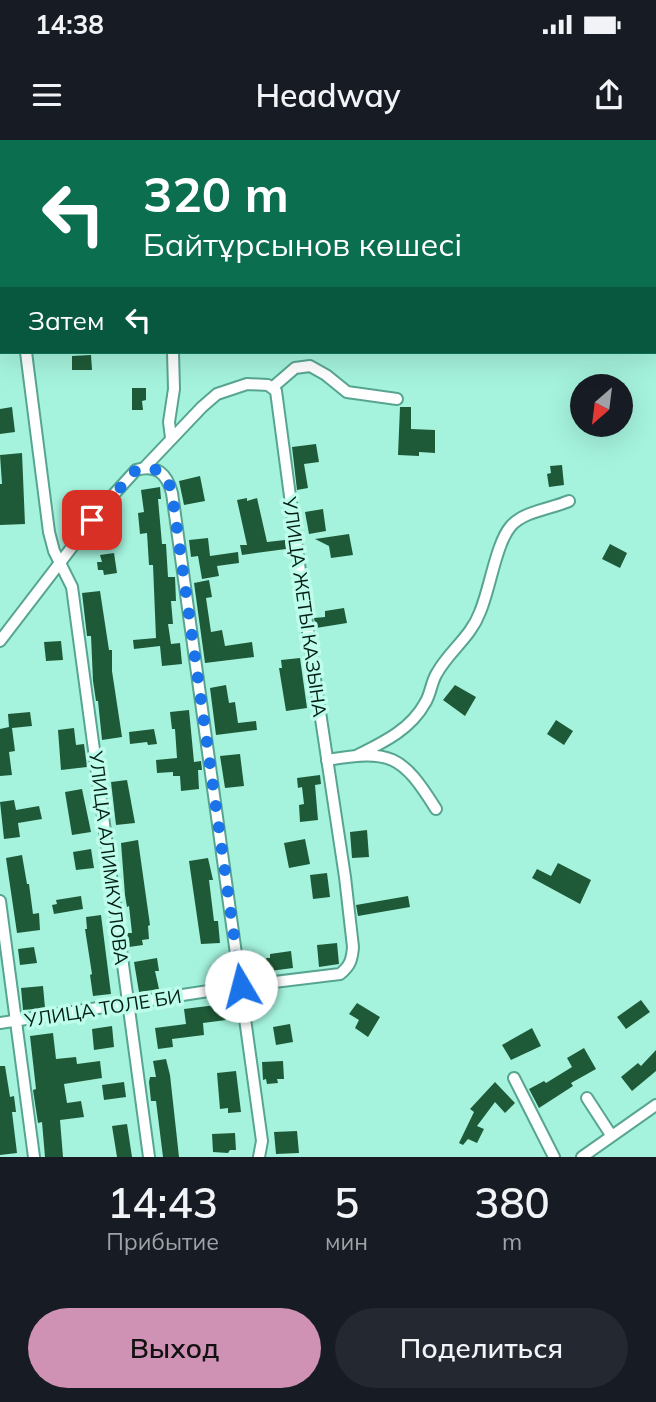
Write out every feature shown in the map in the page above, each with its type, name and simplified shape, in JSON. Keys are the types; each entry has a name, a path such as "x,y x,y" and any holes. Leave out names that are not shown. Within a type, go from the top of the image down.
{"street":[{"name":"УЛИЦА АЛИМКУЛОВА","path":"26,354 49,532 59,563 72,587 149,1157"},
{"path":"171,439 169,422 174,389 173,354"},
{"path":"144,468 217,394 247,384 273,387 295,368 310,366 347,392 397,399"},
{"name":"УЛИЦА ЖЕТЫ КАЗЫНА","path":"273,387 279,400 289,494 353,947 352,959 347,968 340,974 331,976"},
{"path":"0,641 120,485 136,470 144,468 160,471 168,479 174,506 262,1142 259,1157"},
{"path":"358,755 397,734 414,719 425,704 436,673 467,636 480,615 503,540 510,528 520,518 569,501"},
{"path":"327,760 358,755 390,758 405,767 418,780 436,809"},
{"path":"0,901 34,1157"},
{"name":"УЛИЦА ТОЛЕ БИ","path":"0,1023 241,986 331,976"},
{"path":"514,1078 554,1157"},
{"path":"587,1098 611,1135"},
{"path":"582,1157 656,1105"}],"building":[{"path":"91,355 92,370 72,370 72,356"},
{"path":"132,388 146,388 146,400 142,401 143,410 132,410"},
{"path":"12,407 15,432 0,434 0,409"},
{"path":"400,407 411,407 411,429 435,430 435,453 419,452 419,456 398,455"},
{"path":"316,444 319,462 304,464 308,488 297,490 292,447"},
{"path":"22,453 25,524 0,525 0,455"},
{"path":"562,465 564,485 549,487 547,474 551,473 550,466"},
{"path":"200,476 205,501 184,505 179,481"},
{"path":"160,487 161,499 158,499 162,544 166,544 168,577 175,577 176,601 171,601 173,624 168,624 171,644 180,643 182,664 162,666 160,646 134,649 133,640 156,638 153,565 149,565 147,533 140,534 138,513 144,512 141,490"},
{"path":"247,498 247,501 257,498 267,542 285,540 286,549 242,555 240,545 247,545 237,500"},
{"path":"323,509 326,531 309,534 305,512"},
{"path":"349,534 353,555 331,558 329,546 315,539"},
{"path":"208,538 210,556 238,552 239,563 217,566 219,576 202,579 198,556 191,557 189,540"},
{"path":"610,544 627,553 620,568 602,559"},
{"path":"114,553 117,573 104,575 103,570 98,570 97,562 102,562 100,555"},
{"path":"209,580 212,597 206,598 211,632 222,630 225,646 252,642 254,657 205,663 194,583"},
{"path":"100,591 109,650 112,650 112,671 122,737 102,740 93,681 91,636 87,636 82,593"},
{"path":"344,608 347,623 316,628 314,618 325,617 325,611"},
{"path":"61,641 63,660 46,661 44,642"},
{"path":"300,658 307,708 286,711 279,668 282,668 281,660"},
{"path":"226,685 229,703 235,702 238,723 256,721 257,730 216,735 210,688"},
{"path":"455,685 476,697 465,716 443,700"},
{"path":"189,710 194,762 201,761 202,770 198,770 199,789 181,791 180,776 173,776 173,772 157,773 156,760 177,758 175,729 172,729 170,712"},
{"path":"30,712 32,726 12,728 15,751 9,752 12,775 0,776 0,729 9,727 8,714"},
{"path":"556,720 573,731 564,745 547,734"},
{"path":"74,728 76,745 84,744 87,767 61,770 58,730"},
{"path":"154,729 157,744 130,744 129,732"},
{"path":"240,754 244,786 225,788 220,756"},
{"path":"320,775 321,784 315,785 318,820 300,822 299,805 304,804 302,787 298,788 297,778"},
{"path":"127,780 135,823 116,825 111,782"},
{"path":"82,789 91,832 72,835 65,792"},
{"path":"14,800 16,810 39,806 42,819 18,823 20,837 4,839 0,802"},
{"path":"367,830 369,857 352,858 350,832"},
{"path":"305,839 310,864 289,868 284,843"},
{"path":"138,840 150,925 149,939 142,940 143,945 129,947 127,933 132,933 125,895 121,843"},
{"path":"91,849 94,868 76,870 73,852"},
{"path":"22,855 33,914 39,913 40,930 17,933 6,858"},
{"path":"208,858 213,880 209,880 214,921 218,921 220,943 201,944 189,861"},
{"path":"558,863 591,880 580,904 532,878 537,869 551,876"},
{"path":"327,873 330,897 313,899 310,875"},
{"path":"81,896 83,909 54,914 52,905 57,904 56,900"},
{"path":"408,896 410,907 358,916 356,905"},
{"path":"101,915 111,994 93,996 86,917"},
{"path":"337,943 339,964 319,967 317,945"},
{"path":"34,947 37,963 20,965 18,949"},
{"path":"291,951 293,968 249,977 248,968 268,966 266,958 270,958 270,954"},
{"path":"157,958 159,971 155,971 159,989 139,992 134,962"},
{"path":"43,986 45,1008 23,1010 21,988"},
{"path":"641,1000 650,1012 626,1029 617,1017"},
{"path":"357,1003 380,1017 368,1037 355,1028 359,1020 349,1014"},
{"path":"224,1004 226,1020 203,1023 204,1035 172,1039 173,1047 158,1049 155,1028 186,1024 184,1009"},
{"path":"290,1024 293,1042 276,1045 273,1027"},
{"path":"112,1026 114,1047 94,1050 92,1029"},
{"path":"532,1028 541,1046 511,1060 502,1045"},
{"path":"53,1033 56,1059 76,1057 77,1064 100,1061 102,1078 64,1084 67,1103 81,1101 84,1117 60,1120 63,1157 45,1157 42,1122 38,1123 33,1090 36,1089 30,1036"},
{"path":"584,1048 596,1069 571,1083 573,1086 539,1108 529,1089 544,1081 546,1083 572,1067 567,1058"},
{"path":"656,1050 656,1071 632,1091 621,1077 638,1063 641,1066"},
{"path":"166,1059 179,1157 163,1157 156,1101 151,1101 150,1077 156,1077 153,1061"},
{"path":"283,1061 284,1079 277,1079 278,1083 267,1084 266,1079 263,1080 262,1062"},
{"path":"0,1066 5,1066 10,1097 14,1096 16,1112 12,1112 17,1153 0,1155"},
{"path":"236,1071 241,1112 228,1113 228,1108 220,1109 217,1073"},
{"path":"124,1082 126,1097 104,1100 102,1085"},
{"path":"495,1082 515,1103 505,1113 495,1102 477,1126 484,1129 477,1143 468,1139 463,1145 459,1143 474,1112 470,1109"},
{"path":"127,1124 132,1157 117,1157 112,1126"},
{"path":"297,1131 299,1153 276,1154 274,1132"},
{"path":"235,1133 236,1150 230,1150 228,1153 213,1152 212,1134"}],"route":[{"path":"92,520 120,485 136,470 152,468 168,479 203,704 241,986"}]}
